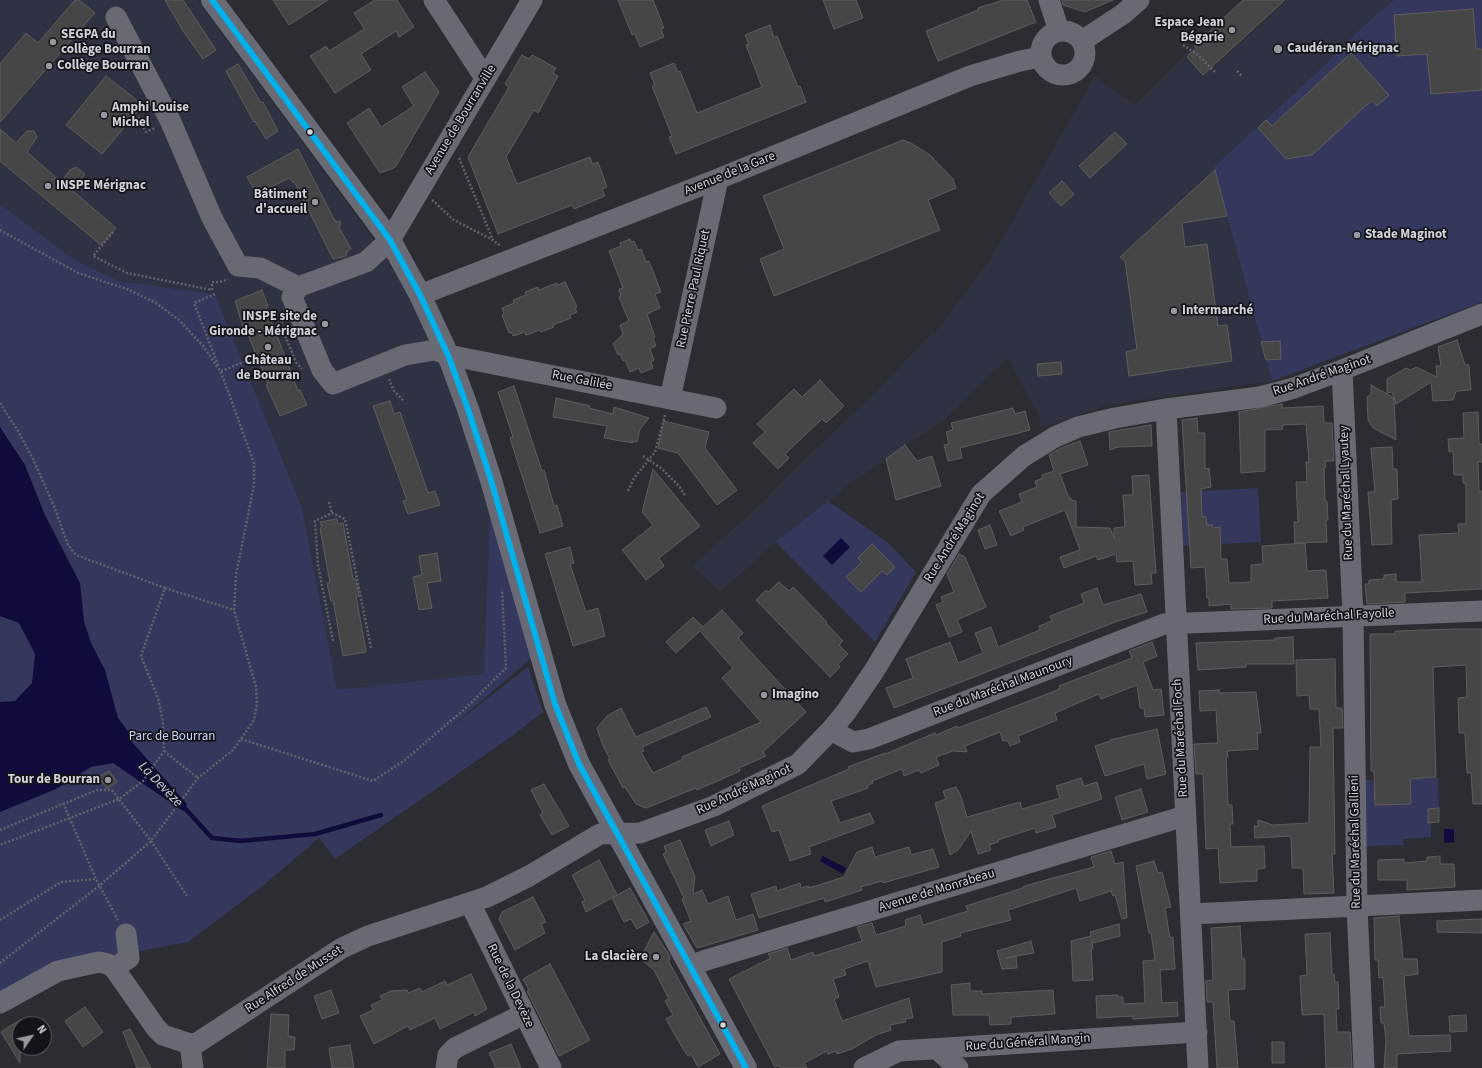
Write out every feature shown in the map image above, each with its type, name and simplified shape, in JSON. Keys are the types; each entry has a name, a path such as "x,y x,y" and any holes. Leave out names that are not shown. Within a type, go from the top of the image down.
{"main road":[{"path":"212,0 390,240 420,295 448,355 491,480 537,646 558,710 579,764 746,1068"}],"street":[{"path":"434,0 486,78"},
{"name":"Avenue de Bourranville","path":"298,287 366,262 390,240 532,0"},
{"path":"1049,0 1059,30"},
{"path":"1082,41 1117,18 1139,0"},
{"path":"116,16 170,120 212,218 238,266 260,268 298,287"},
{"path":"1059,30 1064,30 1075,34 1082,41 1085,55 1084,62 1074,72 1060,75 1053,74 1048,70 1041,57 1041,46 1048,36 1059,30"},
{"name":"Avenue de la Gare","path":"420,295 718,179 970,76 1006,64 1041,57"},
{"name":"Rue Pierre Paul Riquet","path":"670,399 718,179"},
{"name":"Rue Galilée","path":"298,287 292,297 322,370 333,384 405,355 435,350 448,355 716,408"},
{"name":"Rue André Maginot","path":"617,834 640,833 714,806 798,764 846,712 874,671 981,494 1024,456 1055,437 1086,425 1166,409 1260,397 1294,388 1482,314"},
{"name":"Rue du Maréchal Lyautey","path":"1342,370 1352,616"},
{"name":"Rue du Maréchal Foch","path":"1166,409 1198,1068"},
{"name":"Rue du Maréchal Fayolle","path":"1176,624 1482,611"},
{"name":"Rue du Maréchal Gallieni","path":"1352,616 1357,906 1364,1068"},
{"name":"Rue du Maréchal Maunoury","path":"831,730 853,742 869,739 1164,624 1176,624"},
{"name":"Avenue de Monrabeau","path":"690,966 703,960 1185,816"},
{"name":"Rue Alfred de Musset","path":"190,1044 202,1039 342,948 368,936 487,897 529,876 600,834 617,834"},
{"path":"1191,914 1482,900"},
{"name":"Rue de la Devèze","path":"470,903 551,1068"},
{"path":"114,968 129,958 126,934"},
{"path":"0,1002 58,971 99,962 108,964 114,968 156,1028 163,1035 173,1040 190,1044 193,1068"},
{"path":"446,1068 448,1055 455,1048 524,1014"},
{"name":"Rue du Général Mangin","path":"864,1068 899,1051 1197,1032"},
{"path":"937,1049 958,1068"}],"path":[{"path":"1183,45 1198,55 1215,72"},
{"path":"1237,71 1242,76"},
{"path":"451,138 493,240"},
{"path":"420,190 454,220 493,240 517,258"},
{"path":"0,230 78,273 127,289 156,303 179,320 203,346 221,372"},
{"path":"113,232 93,256 127,274 212,290"},
{"path":"0,963 99,886 151,841 198,778 232,751 254,720 257,704 256,687 234,610 236,574 254,485 254,463 194,302 215,294"},
{"path":"221,372 257,357"},
{"path":"383,364 394,391 404,401"},
{"path":"628,491 634,478 655,452 670,399"},
{"path":"0,404 18,431 33,459 54,506 68,545 76,555 165,588 234,610"},
{"path":"644,456 662,469 679,486 685,495"},
{"path":"329,502 332,513 345,519 371,648"},
{"path":"332,513 315,521 318,565 333,641"},
{"path":"241,739 373,781 405,760 467,707 506,668 502,581"},
{"path":"0,845 119,799 142,781 164,751 163,722 158,698 141,656 165,588"},
{"path":"164,751 198,778"},
{"path":"0,830 97,790 112,790 151,841 187,896"},
{"path":"63,803 99,886 126,934"},
{"path":"0,920 61,882 96,879"}],"shaded area":[{"name":"INSPE site de Gironde - Mérignac","path":"0,0 197,0 381,249 410,298 435,350 458,409 490,512 485,674 337,690 302,508 215,294 120,281 75,260 0,204"},
{"path":"1287,0 1394,0 1362,27 1325,65 1215,167 1272,381 1108,405 1040,428 1040,418 1008,358 946,418 844,488 841,492 776,542 720,592 692,566 763,502 787,476 881,387 933,331 935,332 990,260 1095,76 1135,105 1194,46 1214,67"}],"green space":[{"name":"Stade Maginot","path":"1394,0 1482,0 1482,302 1272,381 1214,167 1325,65 1362,27"},
{"name":"Parc de Bourran","path":"0,204 75,260 119,281 215,294 302,508 337,690 484,674 490,512 535,655 451,727 528,667 543,712 508,739 335,859 319,838 265,884 188,942 55,967 0,997"},
{"path":"1258,488 1261,542 1183,546 1181,492"},
{"path":"828,501 887,542 916,572 875,642 776,542"},
{"path":"1438,778 1439,822 1431,823 1431,837 1403,839 1404,845 1365,846 1365,780"}],"water":[{"path":"0,427 25,465 45,515 80,583 84,621 91,643 105,670 118,718 130,734 131,741 187,804 183,811 113,763 91,767 56,789 0,812 0,702 15,701 32,683 35,654 19,623 0,616"},
{"path":"841,538 850,547 832,565 823,556"},
{"path":"1444,829 1454,829 1454,842 1444,843"},
{"path":"823,856 846,868 843,874 820,861"}],"building":[{"path":"75,0 79,0 95,13 0,122 0,64 26,33 38,43"},
{"path":"165,0 183,0 216,50 203,59 183,31"},
{"path":"273,0 328,0 289,25"},
{"path":"375,0 397,0 414,27 399,37 396,31 361,54 371,70 335,93 310,56 326,46 329,51 364,29 354,13"},
{"path":"618,0 653,0 664,28 661,29 664,37 640,47 635,34 632,35"},
{"path":"823,0 856,0 863,18 834,29"},
{"path":"1004,0 1027,0 1036,22 938,61 926,31 978,10 978,8"},
{"path":"1062,0 1113,0 1085,12 1063,5"},
{"name":"Espace Jean Bégarie","path":"1243,0 1285,0 1203,75 1187,57 1196,48 1194,46"},
{"path":"1473,9 1476,49 1482,49 1482,90 1431,94 1427,54 1397,56 1394,15"},
{"path":"770,25 774,38 777,36 798,87 800,86 806,102 676,154 669,137 672,136 652,86 655,85 650,73 674,63 678,72 680,71 697,113 762,87 746,45 749,44 745,35"},
{"path":"1351,53 1389,95 1377,106 1372,100 1312,155 1286,159 1258,128 1266,120 1272,126"},
{"path":"522,55 529,59 532,55 556,68 553,73 558,76 538,113 534,110 506,157 517,184 590,157 592,164 598,162 607,187 602,189 605,196 574,209 572,205 498,234 468,157 509,87 505,84"},
{"path":"238,64 261,103 263,102 278,131 266,139 255,121 254,122 226,71"},
{"path":"425,72 439,92 396,166 380,173 347,123 369,108 381,127 414,106 402,87"},
{"name":"Amphi Louise Michel","path":"106,76 143,105 102,154 66,125"},
{"name":"INSPE Mérignac","path":"0,129 16,143 27,131 34,131 37,137 27,152 61,182 70,170 76,167 85,174 72,190 116,228 101,245 0,161"},
{"path":"1115,132 1127,144 1090,178 1079,166"},
{"path":"903,140 911,143 930,155 953,179 956,188 928,200 940,230 774,296 760,259 784,249 763,196"},
{"name":"Bâtiment d'accueil","path":"298,149 335,221 341,222 339,227 351,249 347,251 346,256 333,259 296,185 289,178 257,194 247,177"},
{"name":"Intermarché","path":"1215,170 1227,216 1182,223 1185,247 1207,244 1218,326 1227,325 1232,361 1129,376 1126,352 1137,349 1125,261 1120,257"},
{"path":"1062,181 1074,194 1061,206 1049,193"},
{"path":"630,239 631,242 634,241 638,250 641,249 646,262 649,261 661,292 655,294 660,308 647,314 655,337 653,338 656,346 650,349 654,360 651,362 653,368 641,373 639,368 630,372 625,360 623,361 620,354 618,355 613,344 623,334 620,325 629,321 619,297 621,296 619,289 623,288 609,251 621,246 620,243"},
{"path":"565,282 577,307 575,308 577,312 570,315 571,318 553,325 554,327 541,332 540,330 526,335 525,332 513,336 511,332 509,333 502,315 504,313 502,308 514,303 513,300 526,295 525,292 538,287 539,290 557,283 558,285"},
{"name":"Château de Bourran","path":"262,290 268,306 266,307 298,391 300,390 307,405 280,416 266,385 268,384 247,332 245,333 235,301"},
{"path":"1457,340 1465,365 1469,365 1471,390 1456,391 1453,400 1433,401 1431,382 1396,404 1392,392 1387,393 1387,379 1406,368 1411,370 1416,367 1437,377 1436,366 1441,366 1438,347"},
{"path":"1280,341 1281,359 1266,360 1261,342"},
{"path":"1061,362 1062,374 1038,376 1037,364"},
{"path":"820,380 844,406 826,423 822,419 785,454 789,458 778,469 753,443 765,432 757,424 794,389 802,397"},
{"path":"1371,385 1394,398 1396,440 1373,428 1368,420 1367,397 1371,394"},
{"path":"514,386 542,471 544,470 554,506 557,505 563,526 540,533 510,438 513,437 498,392"},
{"path":"556,398 590,406 589,408 613,414 614,407 649,418 640,429 637,442 631,441 633,443 604,438 607,426 553,417"},
{"path":"390,401 394,414 400,412 428,493 435,491 440,505 408,514 403,501 407,500 373,406"},
{"path":"1282,404 1282,408 1323,406 1324,423 1332,423 1334,461 1325,461 1326,467 1324,467 1325,501 1327,501 1328,520 1326,520 1327,542 1295,543 1294,522 1298,522 1296,482 1307,482 1306,462 1309,462 1306,424 1282,425 1283,429 1265,430 1265,471 1241,473 1239,412"},
{"path":"1013,408 1015,414 1025,411 1030,430 960,448 962,458 948,461 944,445 949,444 946,432 953,430 951,423"},
{"path":"1478,412 1479,444 1482,444 1482,462 1478,462 1479,492 1482,491 1482,589 1405,593 1405,602 1367,604 1365,584 1369,584 1369,580 1384,579 1384,575 1396,574 1396,582 1422,582 1419,535 1459,533 1458,524 1466,524 1466,483 1463,483 1463,475 1454,475 1453,451 1449,452 1448,439 1464,438 1463,413"},
{"path":"1197,418 1198,433 1205,433 1205,469 1209,468 1211,487 1201,489 1202,517 1206,517 1207,525 1212,525 1213,528 1220,527 1221,559 1227,559 1229,583 1251,582 1251,565 1263,564 1262,546 1305,543 1307,571 1326,570 1328,598 1272,601 1272,608 1231,609 1231,604 1209,606 1205,567 1191,568 1182,420"},
{"path":"664,421 709,432 705,448 737,490 717,505 678,453 658,448"},
{"path":"1151,425 1152,446 1118,447 1110,450 1109,432"},
{"path":"1080,441 1088,465 1060,474 1069,498 1076,501 1076,527 1110,528 1114,538 1114,528 1125,527 1123,495 1133,495 1132,476 1149,475 1156,573 1151,573 1152,584 1135,585 1133,561 1117,562 1116,554 1098,560 1096,556 1064,568 1060,557 1080,550 1065,510 1023,527 1024,530 1011,536 999,511 1022,502 1019,494 1037,487 1035,481 1043,478 1042,475 1054,471 1049,455 1061,448"},
{"path":"905,445 917,461 932,456 941,486 896,500 886,459"},
{"path":"1392,447 1393,469 1397,469 1398,499 1391,500 1392,544 1372,545 1368,492 1375,492 1371,448"},
{"path":"653,469 700,526 659,558 664,566 646,580 622,550 653,525 642,512"},
{"path":"337,519 338,524 343,523 353,579 356,579 359,596 356,596 366,652 343,656 333,600 331,601 327,583 330,583 320,528 322,527 320,522"},
{"path":"990,525 997,545 985,549 978,530"},
{"path":"872,544 895,567 887,575 882,571 861,592 846,577 862,562 858,558"},
{"path":"570,547 574,563 570,564 586,612 598,608 605,636 573,646 545,554"},
{"path":"437,553 441,581 427,583 432,608 419,610 413,577 422,575 419,556"},
{"path":"959,554 965,557 986,607 957,620 962,632 949,637 936,605 943,602 941,597 954,592 947,574"},
{"path":"779,582 789,591 793,587 843,641 839,645 848,654 838,664 840,667 830,677 756,600 766,590 768,592"},
{"path":"1097,588 1103,605 1141,594 1147,612 1115,622 894,708 886,688 913,678 906,659 950,642 958,663 983,653 975,633 991,627 998,647 1040,630 1039,626 1052,621 1050,616 1084,603 1081,594"},
{"path":"722,610 743,633 738,638 806,712 763,752 766,756 739,768 740,771 697,790 696,788 646,808 636,804 625,787 623,788 608,760 610,759 603,746 597,728 607,716 621,708 636,737 706,707 711,717 642,747 644,751 641,752 653,773 683,759 682,757 761,722 722,678 733,668 700,631 676,653 666,642 693,617 703,627"},
{"path":"1482,629 1482,804 1473,804 1471,773 1467,773 1465,733 1459,733 1458,698 1467,697 1466,665 1433,667 1436,777 1410,779 1411,804 1375,805 1374,771 1371,771 1370,634 1395,634 1395,631"},
{"path":"1293,637 1294,664 1246,664 1246,667 1198,670 1196,643 1275,640 1275,638"},
{"path":"1152,642 1157,656 1143,662 1153,690 1161,689 1164,715 1145,717 1144,708 1140,708 1137,685 1101,699 1099,694 1055,713 1057,720 1018,736 1020,742 1010,746 1007,740 1003,741 1000,732 965,746 967,752 953,751 936,757 939,765 921,773 919,770 904,776 902,769 872,781 873,783 867,786 868,788 831,801 840,823 870,813 874,823 809,847 811,854 790,861 779,830 772,832 762,806 849,769 848,767 885,754 935,733 936,735 957,726 958,728 1055,691 1060,688 1059,686 1132,658 1129,651"},
{"path":"1335,659 1336,708 1342,708 1343,728 1333,728 1335,854 1332,854 1334,893 1304,894 1303,868 1292,868 1291,836 1255,838 1254,826 1258,826 1258,820 1273,825 1309,823 1310,747 1321,747 1319,709 1310,709 1309,695 1297,696 1296,660"},
{"path":"1219,690 1219,693 1256,692 1261,733 1257,733 1258,749 1227,751 1228,757 1226,757 1228,805 1232,805 1233,824 1230,824 1231,847 1264,846 1265,868 1257,869 1257,881 1220,883 1218,848 1206,849 1203,774 1196,774 1194,744 1218,743 1216,710 1200,711 1199,691"},
{"path":"1157,729 1166,774 1147,779 1144,764 1105,776 1095,746 1110,740"},
{"name":"Tour de Bourran","path":"109,771 117,782 107,789 99,777"},
{"path":"1081,778 1084,786 1097,782 1102,799 1052,815 1056,827 1036,833 1035,828 998,840 998,842 989,845 991,850 978,854 971,831 958,850 950,855 935,803 946,799 943,791 956,787 960,794 967,817 1020,802 1022,809 1060,798 1056,786"},
{"path":"544,784 569,826 552,835 540,815 543,813 531,790"},
{"path":"1141,789 1148,812 1122,820 1115,797"},
{"path":"1439,808 1439,822 1428,823 1428,809"},
{"path":"729,821 734,835 711,846 705,830"},
{"path":"680,840 695,877 693,894 702,890 708,904 728,896 736,920 753,914 758,930 697,948 683,924 691,921 682,899 684,898 663,854 666,852 664,846"},
{"path":"872,847 875,857 909,847 911,855 933,849 939,867 883,883 882,881 861,887 862,890 825,902 824,898 759,918 751,894 776,886 777,891 800,883 801,888 809,886 809,888 844,877 857,852"},
{"path":"1111,851 1115,864 1123,862 1127,918 1122,919 1115,895 1113,896 1111,891 1080,901 1076,888 1008,910 1011,920 960,933 961,936 942,942 942,972 876,987 868,961 844,969 846,975 833,979 839,997 834,999 842,1021 909,998 913,1018 905,1019 906,1022 890,1025 891,1030 876,1035 852,1049 837,1054 836,1051 828,1054 827,1051 804,1063 807,1068 780,1068 779,1065 775,1067 729,979 771,958 768,954 787,948 791,960 813,952 814,956 862,941 857,927 872,923 876,935 906,926 905,920 920,915 923,925 968,911 966,906 1023,888 1022,887 1094,867 1091,857"},
{"path":"1440,856 1440,864 1454,864 1455,887 1407,890 1407,880 1378,880 1378,860 1404,859 1404,863 1427,861 1427,857"},
{"path":"599,860 617,895 586,912 582,902 585,900 572,875"},
{"path":"1154,861 1158,873 1162,872 1171,907 1165,908 1170,938 1173,937 1175,969 1160,970 1162,1003 1177,1002 1178,1016 1133,1019 1133,1016 1097,1018 1096,996 1118,995 1118,997 1123,997 1123,1004 1145,1003 1143,961 1155,960 1151,933 1149,933 1136,866"},
{"path":"630,888 649,922 637,929 631,919 624,922 612,898"},
{"path":"533,897 546,922 541,924 545,933 515,950 499,919 502,912"},
{"path":"1399,916 1403,959 1417,959 1418,974 1404,976 1409,1036 1450,1035 1451,1051 1397,1054 1397,1068 1384,1068 1386,1040 1384,1023 1381,1023 1380,1007 1385,1007 1383,977 1379,978 1378,960 1375,960 1374,918"},
{"path":"1482,919 1482,933 1437,932 1437,921"},
{"path":"1119,924 1120,936 1093,943 1092,941 1093,949 1091,949 1093,980 1073,981 1071,941 1091,936 1090,932"},
{"path":"1240,926 1242,959 1245,959 1245,989 1228,990 1230,1021 1234,1021 1238,1068 1217,1068 1213,1002 1207,1002 1206,981 1213,980 1211,928"},
{"path":"654,932 670,956 669,962 720,1054 698,1067 691,1054 688,1056 683,1049 666,1019 673,1015 665,1001 669,999 654,970 644,962 644,951"},
{"path":"1330,933 1332,974 1334,974 1335,982 1338,982 1339,1009 1336,1009 1337,1032 1350,1032 1352,1068 1326,1068 1324,1014 1302,1015 1300,976 1307,975 1305,934"},
{"path":"1031,941 1034,953 1016,956 1017,968 1002,969 997,951"},
{"path":"550,964 590,1040 559,1056 527,991 529,990 523,979"},
{"path":"471,974 487,1009 475,1016 474,1012 440,1029 435,1018 410,1030 408,1026 374,1044 360,1016 373,1010 371,1005 382,1000 380,996 391,991 407,990 408,993 420,988 422,992 445,981 447,985"},
{"path":"970,983 970,991 982,991 982,994 1053,990 1055,1014 1011,1017 1011,1024 990,1025 989,1015 953,1015 951,985"},
{"path":"331,990 339,1013 322,1019 314,996"},
{"path":"85,1007 103,1032 83,1047 65,1021"},
{"path":"271,1014 289,1015 288,1036 295,1037 294,1050 285,1050 285,1068 267,1068"},
{"path":"1466,1015 1467,1031 1450,1032 1449,1016"},
{"path":"12,1025 12,1050 1,1032"},
{"path":"130,1029 151,1068 137,1068 123,1032"},
{"path":"1272,1042 1284,1042 1284,1063 1272,1063"},
{"path":"511,1044 521,1068 496,1068 489,1053"},
{"path":"350,1045 354,1068 332,1068 329,1048"},
{"path":"16,1056 20,1056 20,1063"}],"waterway":[{"name":"La Devèze","path":"181,804 212,838 241,841 315,834 381,815"}],"transit line":[{"path":"212,0 390,240 420,295 448,355 468,409 491,480 555,704 579,764 746,1068"}],"place":[{"name":"Espace Jean Bégarie","path":"1232,30"},
{"name":"SEGPA du collège Bourran","path":"53,42"},
{"name":"Caudéran-Mérignac","path":"1278,49"},
{"name":"Collège Bourran","path":"49,66"},
{"name":"Amphi Louise Michel","path":"104,115"},
{"name":"INSPE Mérignac","path":"48,186"},
{"name":"Bâtiment d'accueil","path":"315,202"},
{"name":"Stade Maginot","path":"1357,235"},
{"name":"Intermarché","path":"1174,311"},
{"name":"INSPE site de Gironde - Mérignac","path":"325,324"},
{"name":"Château de Bourran","path":"268,347"},
{"name":"Imagino","path":"764,695"},
{"name":"Tour de Bourran","path":"108,780"},
{"name":"La Glacière","path":"656,957"}]}
